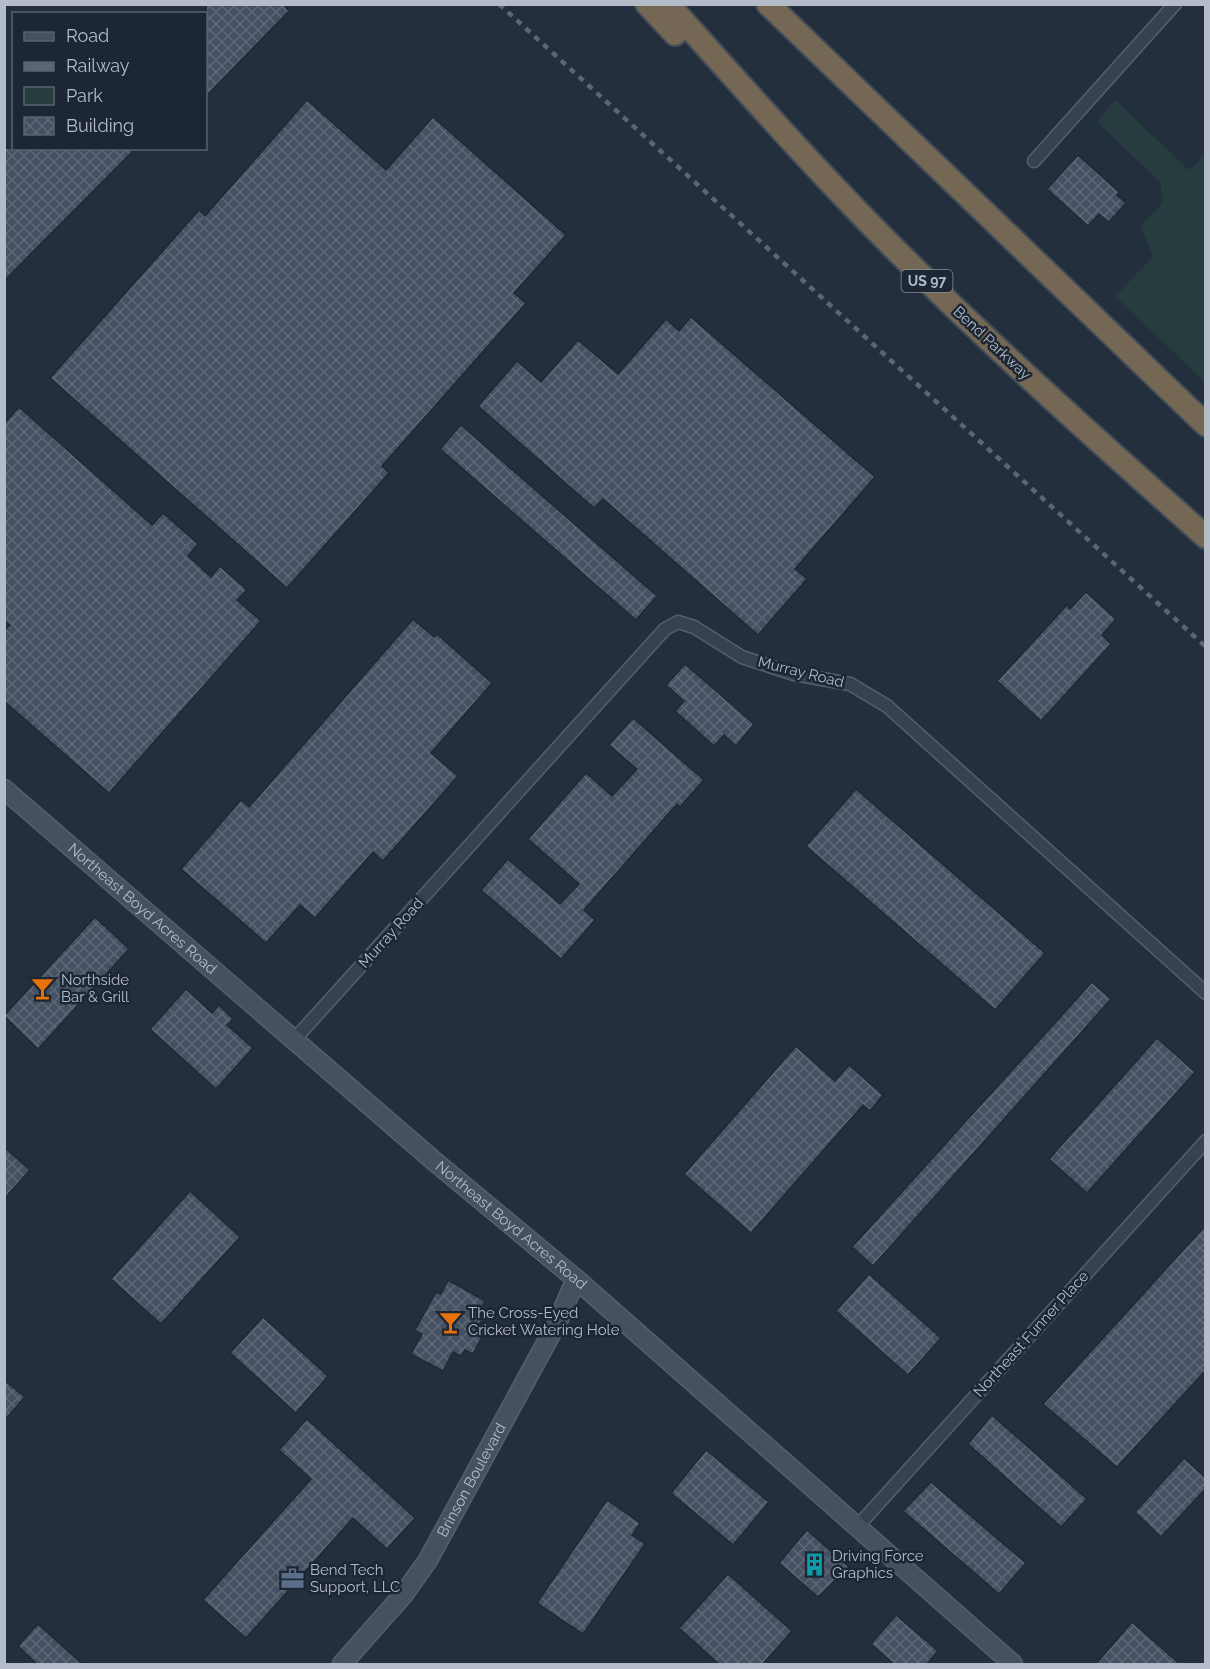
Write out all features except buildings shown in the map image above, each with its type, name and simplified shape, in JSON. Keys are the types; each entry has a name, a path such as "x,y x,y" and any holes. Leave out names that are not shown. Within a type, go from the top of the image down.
{"highway":[{"path":"647,4 673,32 793,144"},
{"name":"Bend Parkway","path":"668,4 793,144 911,265 1015,365 1206,537"},
{"path":"768,4 1206,425"},
{"path":"775,4 804,38"}],"street":[{"path":"1034,161 1175,4"},
{"name":"Murray Road","path":"294,1040 664,629 678,622 694,627 742,657 794,674 850,684 887,706 1206,993"},
{"name":"Northeast Boyd Acres Road","path":"4,789 434,1161 576,1279 1014,1665"},
{"name":"Northeast Funner Place","path":"857,1527 1206,1141"},
{"name":"Brinson Boulevard","path":"342,1665 404,1594 428,1560 557,1323 576,1279"}],"green space":[{"path":"1115,100 1189,170 1205,155 1205,382 1115,296 1153,257 1141,226 1160,206 1163,199 1160,182 1097,122"}],"railway":[{"path":"499,4 1206,647"}],"place":[{"name":"Northside Bar & Grill","path":"43,989"},
{"name":"The Cross-Eyed Cricket Watering Hole","path":"450,1322"},
{"name":"Driving Force Graphics","path":"814,1565"},
{"name":"Bend Tech Support, LLC","path":"292,1579"}]}
